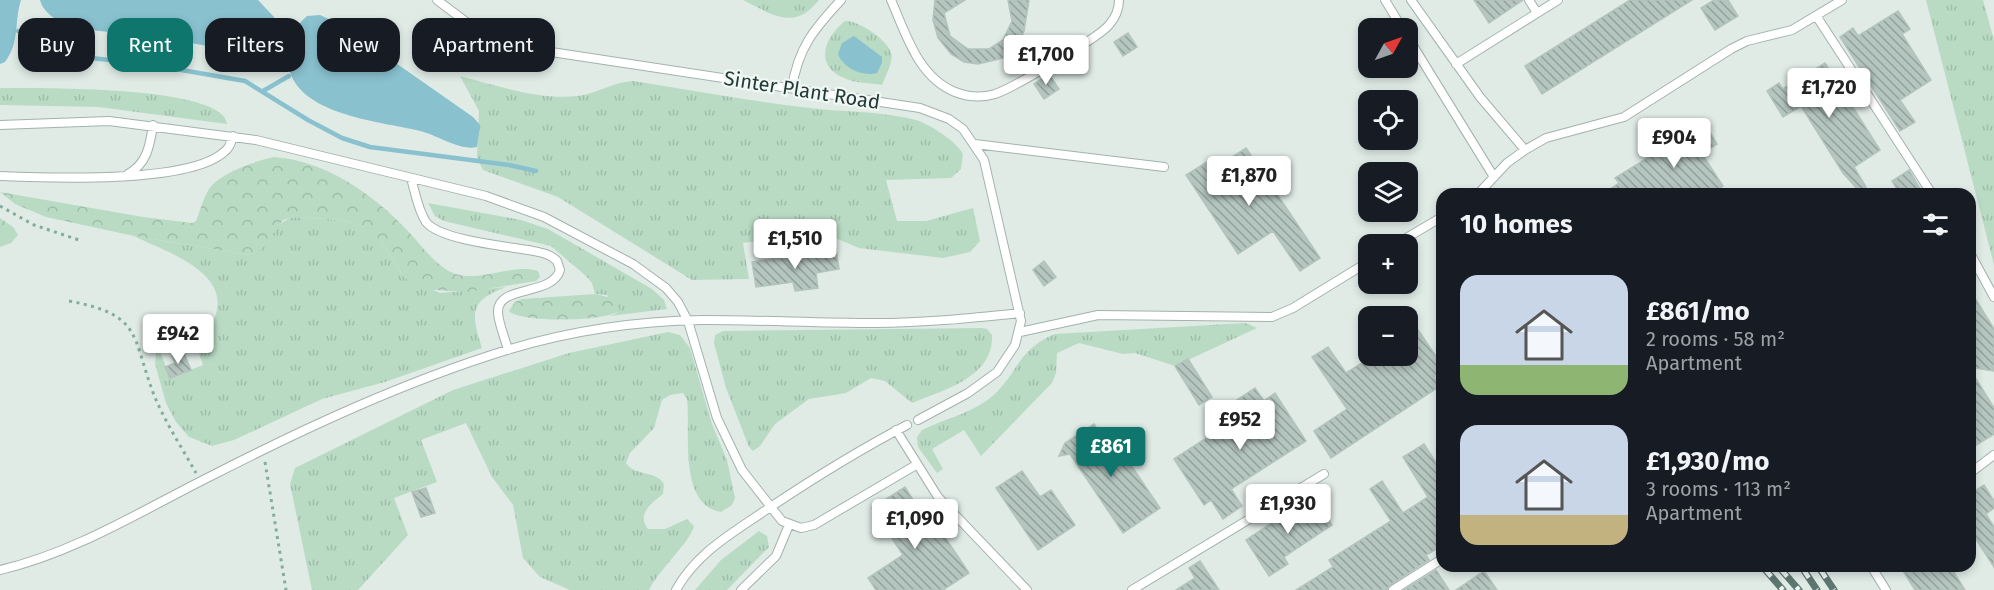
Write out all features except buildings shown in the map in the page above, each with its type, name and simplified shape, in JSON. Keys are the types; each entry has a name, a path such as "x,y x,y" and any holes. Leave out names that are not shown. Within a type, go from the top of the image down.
{"lane":[{"name":"Sinter Plant Road","path":"437,0 481,33 525,48 920,108 949,119 975,144 984,160 1006,263 1020,313 1020,332"},
{"path":"792,88 795,66 802,49 812,33 841,0"},
{"path":"891,0 911,46 926,70 946,87 978,97 1007,88 1094,37 1108,27 1116,14 1119,0"},
{"path":"1385,0 1396,18"},
{"path":"1411,0 1456,64 1525,150"},
{"path":"1529,0 1537,13"},
{"path":"1456,64 1558,0"},
{"path":"1484,188 1525,150 1546,138 1624,117 1731,49 1748,41 1792,30 1842,0"},
{"path":"1816,17 1928,188"},
{"path":"1418,54 1494,177"},
{"path":"0,124 109,121 233,136 486,196 566,228 651,275 678,302 688,321 726,439 742,470 770,508 789,525 801,528 814,525 916,465"},
{"path":"116,178 140,166 147,155 153,125"},
{"path":"0,176 116,178 208,162 224,152 233,136"},
{"path":"975,144 1164,167"},
{"path":"411,178 421,211 427,222 435,229 458,237 545,254 557,261 560,270 553,281 545,286 510,295 500,304 498,314 508,350"},
{"path":"1413,234 1436,221"},
{"path":"1976,264 1994,297"},
{"path":"918,420 988,380 1009,356 1020,332 1098,315 1272,317 1293,308 1358,268"},
{"path":"0,570 28,562 93,535 261,450 377,396 508,350 589,332 688,321 878,323 1020,313"},
{"path":"676,590 693,566 707,552 847,456 907,425"},
{"path":"896,430 916,465 954,515 1027,590"},
{"path":"1976,468 1994,455"},
{"path":"1132,590 1324,474"},
{"path":"741,590 776,556 789,525"},
{"path":"1393,590 1436,563"},
{"path":"1875,572 1886,590"}],"path":[{"path":"0,206 34,225 82,241"},
{"path":"69,301 105,309 116,314 132,332 138,342 154,396 200,481"},
{"path":"261,450 269,480 286,590"}],"green space":[{"path":"743,0 819,0 810,10 792,18 773,15"},
{"path":"1926,0 1983,0 1994,40 1994,265"},
{"path":"845,21 864,27 879,37 889,48 892,56 882,85 848,80 828,66 825,51 828,43"},
{"path":"460,76 521,92 569,97 633,81 815,109 889,115 916,120 942,134 960,149 963,154 961,169 951,178 886,180 897,221 926,221 973,208 980,241 970,252 943,258 859,248 821,232 743,243 749,279 692,280 558,197 483,170 477,158 479,111"},
{"path":"0,88 86,89 163,95 195,102 218,111 227,124 99,107 0,105"},
{"path":"274,157 310,164 346,180 392,215 441,266 458,275 469,276 527,269 538,271 540,277 536,281 467,292 419,289 404,277 381,241 366,228 344,220 293,217 283,220 262,249 250,255 134,236 46,217 15,204 0,192 143,217 192,223 196,221 207,193 214,183 239,168"},
{"path":"428,203 521,220 548,229 652,289 664,300 667,309 610,316 617,313 607,295 595,294 592,283 586,276 551,246 444,221 435,216"},
{"path":"293,217 344,220 367,228 381,241 404,277 440,293 506,287 485,298 476,310 476,326 482,348 385,382 322,399 234,440 212,446 189,437 176,422 166,403 155,364 157,343 170,378 203,365 195,342 213,321 218,301 214,287 192,265 134,236 250,255 262,246 280,224"},
{"path":"0,218 13,227 18,235 11,243 0,247"},
{"path":"595,294 612,298 620,310 612,314 583,319 529,318 509,311 515,302 522,299"},
{"path":"1245,323 1257,328 1175,366 1135,353 1123,354 1079,343 1057,353 1056,373 1052,383 981,456 964,430 932,449 943,469 937,473 918,447 917,437 922,430 971,410 986,401 1004,384 1032,348 1055,334"},
{"path":"987,329 992,335 990,350 985,362 975,372 951,387 912,403 885,381 871,378 846,393 809,399 775,424 760,446 753,451 749,447 726,388 714,343 715,335 723,331"},
{"path":"668,332 680,335 690,348 712,424 727,460 735,498 732,505 721,512 707,506 698,495 692,481 689,464 687,399 683,393 670,395 662,400 654,428 630,453 626,463 634,470 655,476 664,484 663,494 650,505 645,514 645,524 648,529 665,529 687,519 694,526 687,540 649,590 570,590 540,577 523,558 513,505 492,477 466,423 421,440 437,482 394,498 408,535 358,590 312,590 290,484 295,468 453,390 569,353"},
{"path":"759,531 767,536 769,547 727,590 695,590 721,560"}],"water":[{"path":"0,0 21,0 13,47 5,62 0,64"},
{"path":"40,0 258,0 274,18 205,18 205,45 193,43 193,18 107,18 107,32 97,31 95,31 95,18 55,18"},
{"path":"320,15 327,18 317,18 317,72 400,72 400,66 473,117 480,125 477,147 463,147 420,131 338,112 318,103 302,91 290,72 305,72 304,18"},
{"path":"854,36 882,57 877,73 866,74 854,70 841,59 838,54 842,43"}],"waterway":[{"path":"95,58 147,64 245,81 342,138 370,147 509,165 536,171"},
{"path":"263,91 289,76"}],"railway":[{"path":"1767,572 1783,590"},
{"path":"1783,572 1799,590"},
{"path":"1805,572 1817,590"},
{"path":"1822,572 1834,590"}]}
